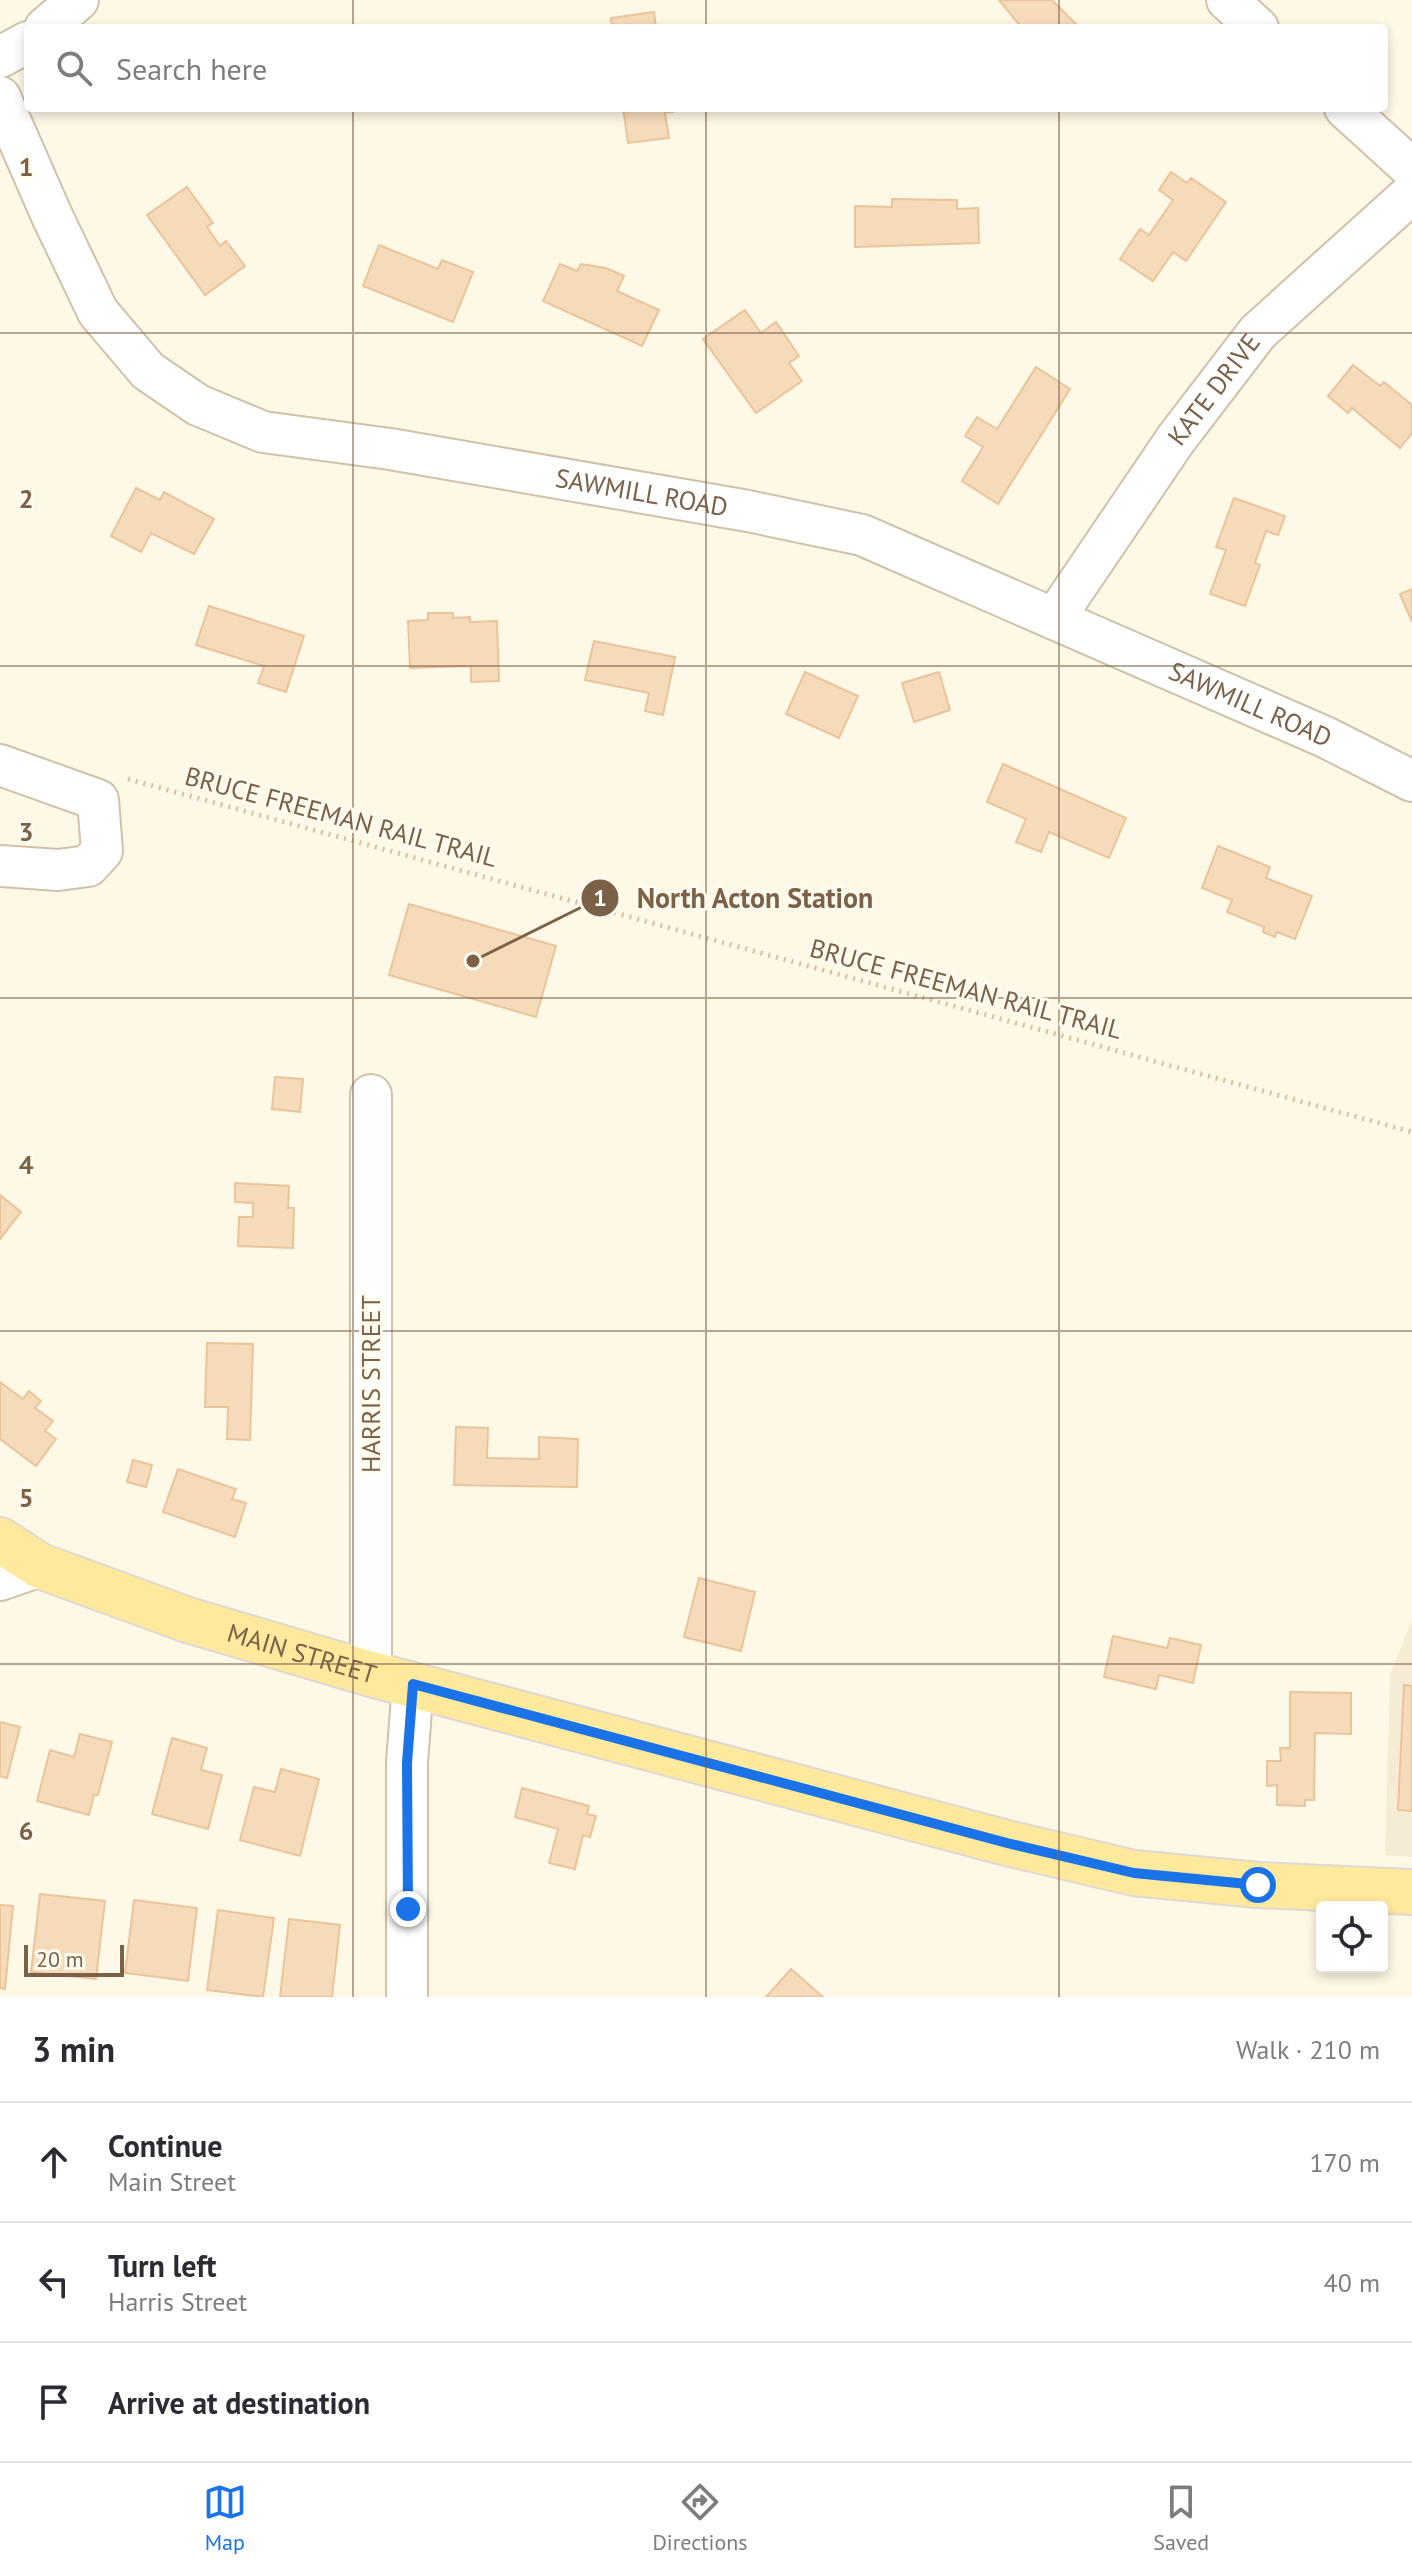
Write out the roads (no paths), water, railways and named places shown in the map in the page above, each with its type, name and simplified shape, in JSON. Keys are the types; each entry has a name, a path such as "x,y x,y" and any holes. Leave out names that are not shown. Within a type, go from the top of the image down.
{"main road":[{"name":"MAIN STREET","path":"0,1540 40,1566 188,1620 371,1674 1007,1843 1134,1873 1258,1885 1412,1892"}],"street":[{"path":"50,24 78,0"},
{"path":"1227,0 1254,24"},
{"path":"0,57 24,44"},
{"name":"SAWMILL ROAD","path":"0,97 98,312 148,371 198,405 263,432 390,449 701,503 862,535 1325,737 1412,781"},
{"path":"1349,112 1412,169"},
{"name":"KATE DRIVE","path":"1054,619 1176,439 1258,332 1412,193"},
{"path":"0,765 98,800 102,851 88,866 58,870 0,866"},
{"name":"HARRIS STREET","path":"371,1095 371,1674"},
{"path":"0,1580 40,1566"},
{"path":"407,1997 407,1763 413,1684"}],"place":[{"name":"North Acton Station","path":"473,961"}]}
